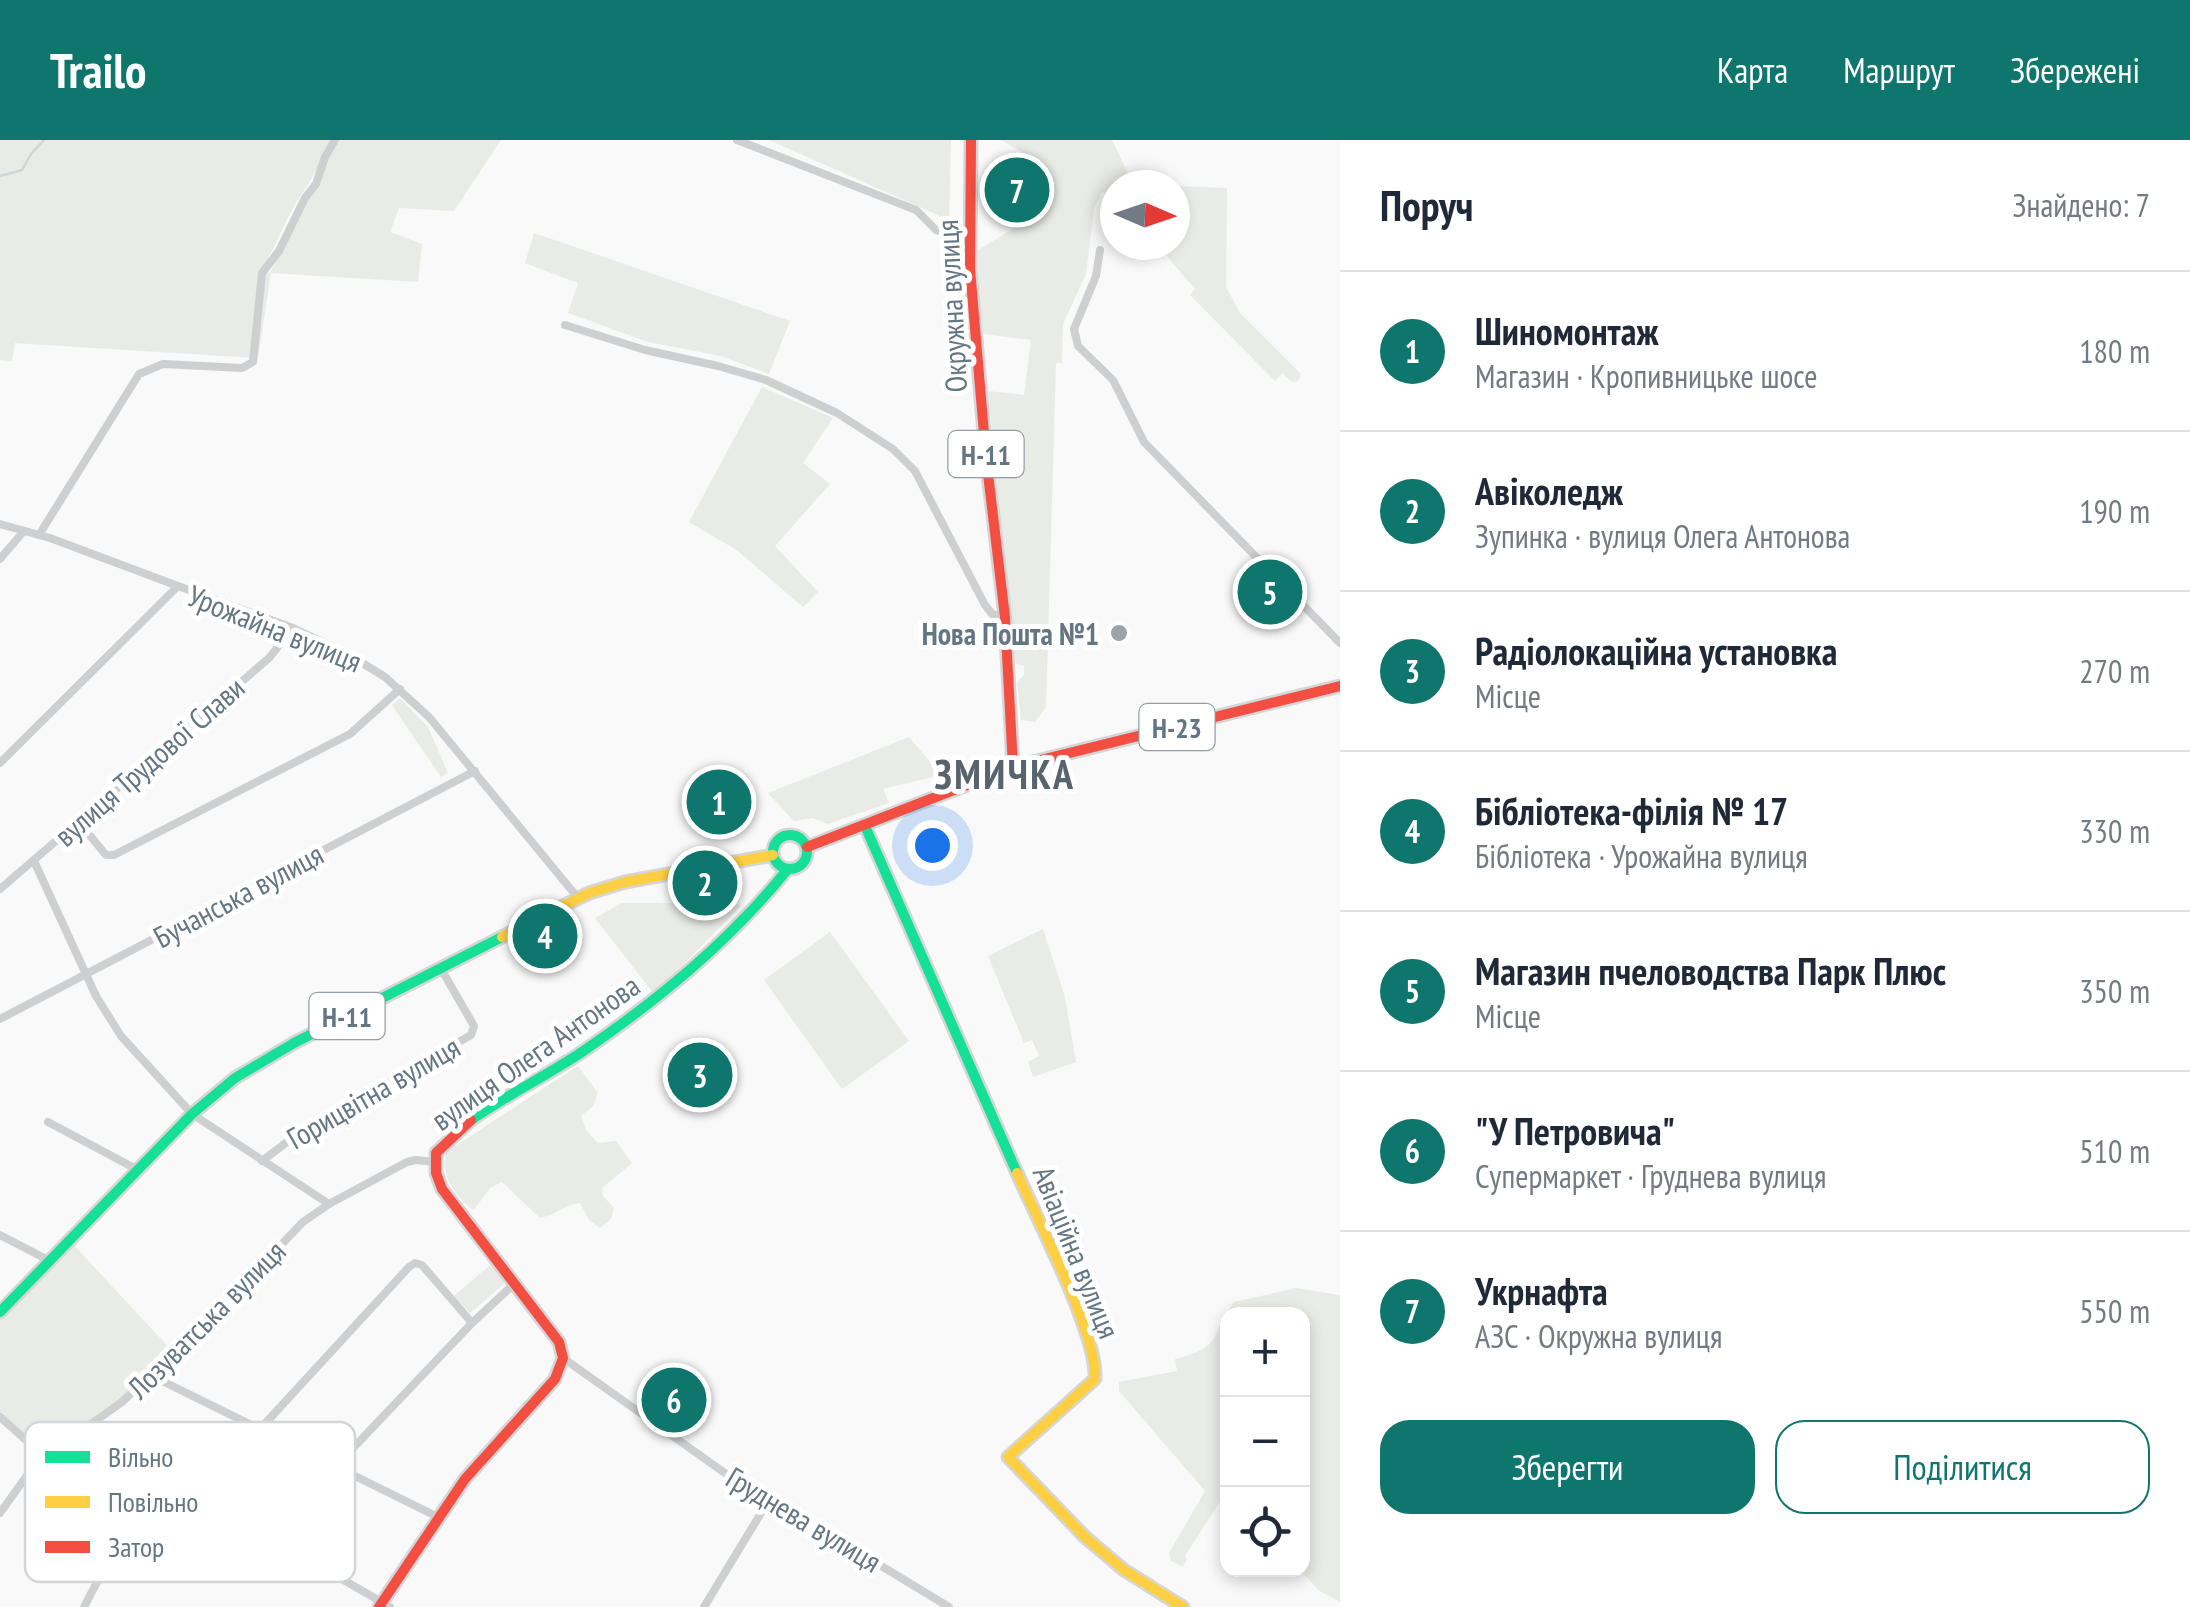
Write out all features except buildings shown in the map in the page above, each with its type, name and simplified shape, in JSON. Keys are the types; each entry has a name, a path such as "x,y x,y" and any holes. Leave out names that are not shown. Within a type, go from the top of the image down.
{"main road":[{"name":"Окружна вулиця","path":"971,140 970,242 986,457 1005,618 1013,768"},
{"name":"Н-23","path":"1013,768 1340,686"},
{"name":"Н-11","path":"807,847 1013,768"},
{"name":"Авіаційна вулиця","path":"865,826 1073,1300 1096,1363 1095,1380 1008,1456 1098,1548 1124,1570 1182,1607"},
{"name":"Н-11","path":"0,1312 192,1114 252,1067 440,966 578,898 625,882 773,855 779,839 786,835 802,840 807,847 803,864 786,870"},
{"path":"773,855 786,870"},
{"name":"вулиця Олега Антонова","path":"563,1358 559,1342 442,1189 434,1162 440,1146 656,999 766,896 786,870"},
{"path":"383,1606 438,1516 481,1459 555,1379 563,1358"}],"street":[{"path":"39,535 132,382 147,368 164,364 242,368 253,362 262,273 316,184 334,140"},
{"path":"737,140 916,210 936,230 970,242"},
{"path":"1100,250 1096,276 1074,329 1078,346 1113,380 1144,442 1340,643"},
{"path":"565,324 645,350 766,380 838,414 893,449 916,471 985,605 992,614 1005,618"},
{"path":"0,524 178,586"},
{"path":"0,559 24,531"},
{"name":"Урожайна вулиця","path":"0,763 178,586 293,628 367,664 400,689 429,716 578,898"},
{"name":"вулиця Трудової Слави","path":"0,890 254,671 280,647 293,628"},
{"path":"78,821 106,855 114,856 350,734 378,713 400,689"},
{"name":"Бучанська вулиця","path":"0,1019 475,771"},
{"path":"34,860 86,975 121,1036 192,1114 329,1204"},
{"name":"Горицвітна вулиця","path":"262,1161 291,1140 471,1035 474,1026 440,966"},
{"path":"48,1122 138,1170"},
{"name":"Лозуватська вулиця","path":"95,1422 207,1322 298,1226 329,1204 407,1162 434,1162"},
{"path":"0,1235 50,1261"},
{"path":"267,1422 415,1263 422,1265 472,1322"},
{"path":"355,1446 472,1322 514,1284"},
{"name":"Груднева вулиця","path":"563,1358 767,1504 855,1550 936,1604 949,1607"},
{"path":"150,1375 248,1422"},
{"path":"0,1417 25,1439"},
{"path":"355,1475 438,1516"},
{"name":"Лозуватська вулиця","path":"0,1514 25,1478"},
{"path":"704,1607 767,1504"},
{"path":"84,1607 97,1582"},
{"path":"343,1582 383,1606"}],"shaded area":[{"path":"0,140 331,140 260,271 270,273 307,200 320,186 327,159 338,140 501,140 454,211 399,208 390,232 422,244 418,282 271,273 258,358 15,343 12,361 0,360"},
{"path":"769,140 951,140 949,220"},
{"path":"1001,140 1112,140 1126,170 1100,170 1100,196 1094,209 1086,274 1063,324 1062,363 1056,363 1046,707 1035,722 1021,720 1017,682 1024,675 1024,666 1014,663 988,391 1024,395 1031,340 983,334 976,251 1036,215 1036,160"},
{"path":"1190,187 1227,188 1226,287 1240,313 1301,374 1298,381 1292,382 1282,373 1275,381 1190,295 1195,289 1170,260 1190,260"},
{"path":"534,233 790,321 769,374 721,356 648,342 568,313 578,283 525,263"},
{"path":"762,387 833,418 803,463 830,484 775,546 818,592 803,607 738,551 689,522"},
{"path":"400,698 428,727 448,773 441,777 392,705"},
{"path":"909,737 941,775 883,789 889,803 828,824 813,818 794,821 768,793"},
{"path":"622,903 741,906 654,994 595,918"},
{"path":"1043,929 1065,997 1076,1062 1033,1077 1028,1062 1039,1056 1032,1040 1024,1043 988,956"},
{"path":"830,932 909,1041 842,1089 764,980"},
{"path":"578,1066 598,1093 593,1106 581,1116 586,1130 598,1143 616,1141 632,1163 602,1188 603,1196 614,1208 611,1219 600,1228 589,1220 580,1203 540,1218 502,1182 490,1188 474,1210 451,1185 445,1169 446,1152"},
{"path":"70,1241 174,1353 122,1402 94,1422 25,1422 25,1439 0,1417 0,1312"},
{"path":"490,1265 505,1283 470,1313 454,1296"},
{"path":"1296,1288 1340,1295 1340,1602 1318,1590 1306,1577 1310,1577 1310,1307 1231,1307 1234,1302"},
{"path":"1220,1326 1220,1502 1185,1556 1183,1567 1171,1561 1169,1553 1205,1491 1119,1391 1119,1382 1177,1371 1175,1359 1202,1350"}],"waterway":[{"path":"0,176 22,170 44,140"}],"traffic: fast":[{"path":"865,826 1017,1173"},
{"path":"790,835 802,840 807,852 802,864 790,869 778,864 773,852 778,840 790,835"},
{"path":"471,1120 582,1052 665,991 717,946 787,870"},
{"path":"0,1312 192,1114 235,1078 294,1043 502,937"}],"traffic: slow":[{"path":"502,937 589,893 625,882 773,855"},
{"path":"1017,1173 1077,1307 1095,1379 1008,1457 1085,1537 1124,1570 1183,1607"}],"traffic: jam":[{"path":"971,140 970,269 1005,617 1013,767"},
{"path":"807,847 1013,767 1340,686"},
{"path":"379,1607 465,1479 555,1379 563,1358 559,1342 442,1189 436,1173 436,1153 471,1120"}],"place":[{"name":"Укрнафта","path":"1017,190"},
{"name":"Магазин пчеловодства Парк Плюс","path":"1270,592"},
{"name":"Нова Пошта №1","path":"1119,633"},
{"name":"Шиномонтаж","path":"719,802"},
{"name":"Авіколедж","path":"705,883"},
{"name":"Бібліотека-філія № 17","path":"545,936"},
{"name":"Радіолокаційна установка","path":"700,1075"},
{"name":"\"У Петровича\"","path":"674,1400"}],"district":[{"name":"ЗМИЧКА","path":"1005,774"}]}
